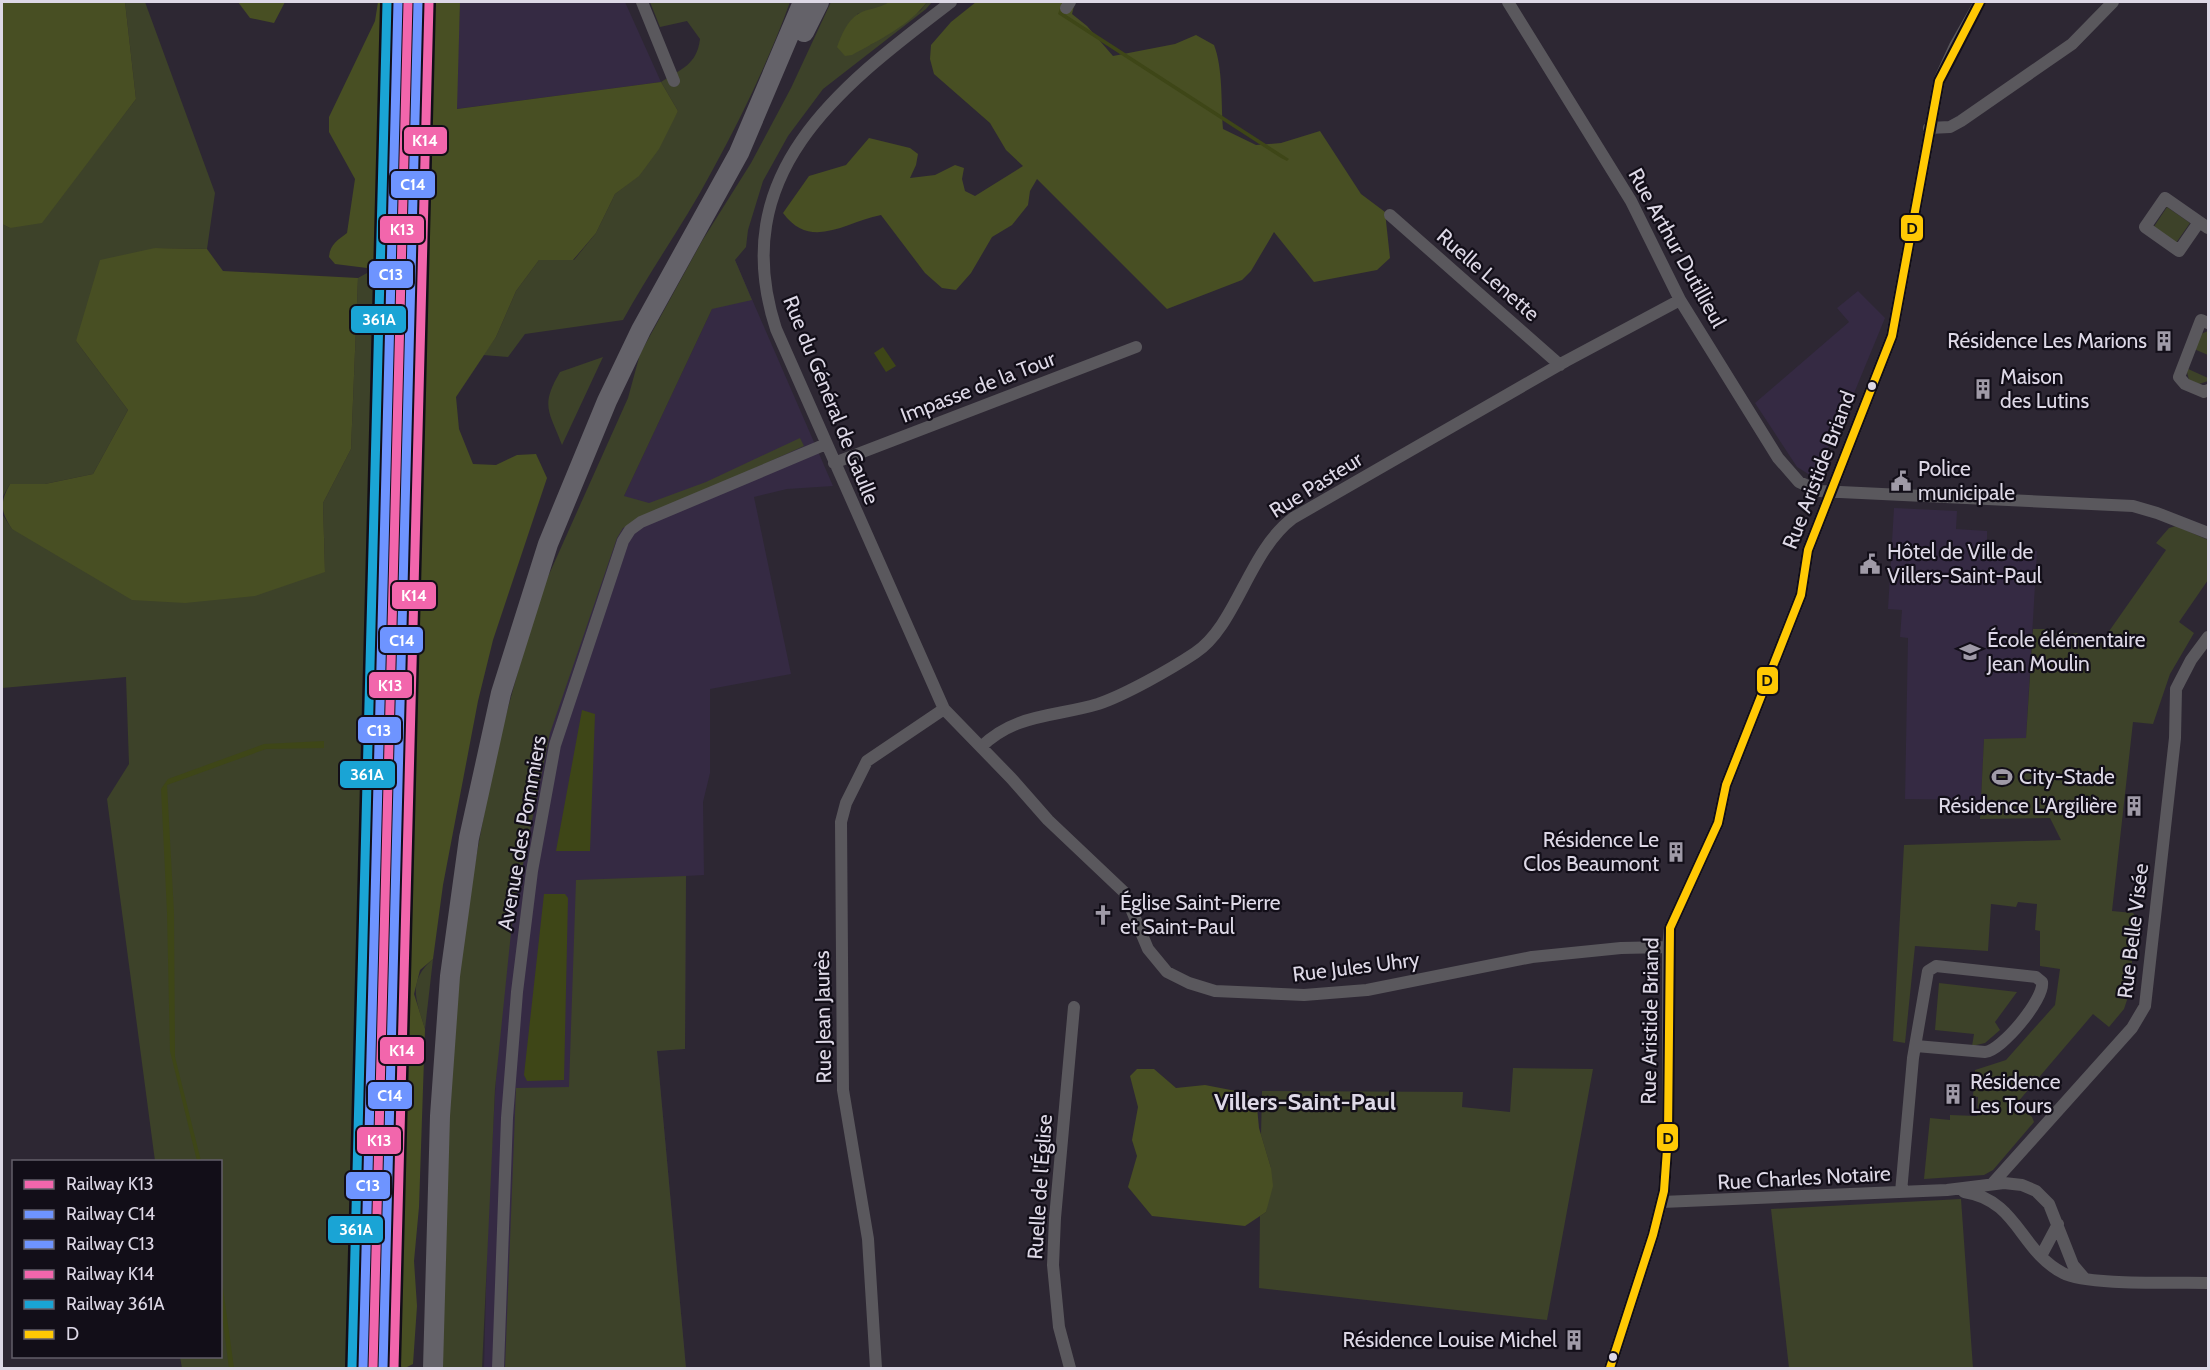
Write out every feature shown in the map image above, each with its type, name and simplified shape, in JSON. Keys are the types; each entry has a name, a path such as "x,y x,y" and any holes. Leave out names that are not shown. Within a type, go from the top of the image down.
{"main road":[{"path":"433,1368 437,1176 445,1027 465,861 501,693 529,602 570,486 641,330 746,140 803,2"},
{"path":"706,216 753,146 819,2"}],"street":[{"path":"642,2 674,81"},
{"name":"Rue du Général de Gaulle","path":"951,2 881,56 828,104 789,158 769,212 764,266 769,305 776,329 944,710 981,747"},
{"name":"Rue Arthur Dutillieul","path":"1508,2 1631,201 1680,300 1787,471 1806,486 1830,491"},
{"name":"Rue Aristide Briand","path":"1610,1368 1662,1202 1668,1135 1668,947 1674,918 1697,874 1718,823 1731,774 1801,595 1806,558 1830,491 1892,336 1929,128 1943,71 1980,2"},
{"path":"1929,128 1950,127 1971,114 2072,44 2113,2"},
{"path":"2165,198 2204,225 2179,250 2145,227 2165,198"},
{"name":"Ruelle Lenette","path":"1390,215 1560,365"},
{"name":"Rue Pasteur","path":"981,747 999,732 1031,718 1109,700 1193,654 1216,631 1271,537 1286,523 1560,365 1680,300"},
{"path":"2208,323 2201,320 2179,377 2185,384 2204,392 2208,390"},
{"name":"Impasse de la Tour","path":"834,463 1136,347"},
{"name":"Avenue des Pommiers","path":"498,1368 508,1107 517,992 532,871 555,745 623,541 641,522 826,444"},
{"path":"1830,491 2133,506 2208,533"},
{"name":"Rue Belle Visée","path":"1992,1184 2132,1028 2145,1006 2175,738 2176,689 2185,670 2208,637"},
{"name":"Rue Jean Jaurès","path":"876,1368 868,1239 843,1089 841,822 846,803 867,761 944,710"},
{"name":"Rue Jules Uhry","path":"981,747 1048,820 1124,892 1148,949 1159,965 1177,978 1199,987 1244,995 1336,993 1532,957 1621,948 1668,947"},
{"path":"1901,1192 1912,1058 1916,1046 1925,975 1936,966 2036,977 2042,982 2042,992 2035,1003 1995,1050 1985,1052 1916,1046"},
{"name":"Ruelle de l'Église","path":"1070,1368 1058,1319 1053,1264 1074,1007"},
{"name":"Rue Charles Notaire","path":"1662,1202 1947,1190 1992,1184 2022,1185 2036,1191 2049,1204 2073,1265 2085,1279"},
{"name":"Rue Charles Notaire","path":"1947,1190 1976,1194 1998,1204 2041,1257 2065,1275 2085,1279 2208,1283"},
{"path":"2041,1257 2058,1224"}],"shaded area":[{"path":"2,2 125,2 136,99 42,223 10,228 2,224"},
{"path":"125,2 145,2 215,193 207,249 155,248 76,341 128,410 93,474 45,484 10,484 2,498 2,224 10,228 93,155 136,99"},
{"path":"238,2 285,2 274,23 250,18"},
{"path":"378,2 399,2 393,267 383,270 335,264 329,257 333,246 347,233 355,179 329,132 329,117 375,21"},
{"path":"404,2 419,2 411,353 417,353 392,1326 390,1368 368,1368 390,493 390,360 395,359"},
{"path":"426,2 460,2 457,109 661,82 678,111 659,149 639,176 615,194 596,233 573,260 539,260 516,291 496,337 456,397 459,429 473,464 496,465 517,455 536,454 547,478 493,640 478,701 443,885 433,959 420,970 414,994 425,1029 419,1207 414,1261 417,1306 413,1364 405,1368 391,1363 392,1253"},
{"path":"460,2 625,2 661,82 456,109"},
{"path":"650,2 790,2 744,109 702,190 623,320 525,334 508,357 483,355 496,337 516,291 539,260 574,260 596,233 615,194 639,175 678,111 661,82 692,61 700,39 687,21 660,27"},
{"path":"831,2 889,2 882,7 857,14 870,45 921,10 927,2 932,2 823,89 788,136 763,181 748,230 746,247 735,260 752,300 712,309 624,496 649,503 706,482 800,438 804,446 623,528 617,538 550,733 513,913 495,1089 482,1368 442,1368 450,1075 464,923 495,755 538,599 628,398 640,354 702,241 751,163 791,88"},
{"path":"889,2 927,2 912,18 892,32 852,55 845,56 837,47 851,21 862,12"},
{"path":"976,2 1075,2 1072,14 1087,26 1113,56 1175,44 1196,35 1214,45 1220,75 1223,129 1256,145 1281,143 1320,131 1361,194 1385,212 1390,258 1377,270 1314,282 1274,232 1251,271 1242,280 1167,309 1037,179 1030,191 1028,205 1012,225 992,237 971,273 956,290 942,288 925,273 881,215 829,231 805,230 794,224 783,213 809,176 846,165 869,138 910,148 918,154 910,178 935,175 955,165 964,168 962,179 965,191 975,196 1023,166 1006,150 990,123 934,74 930,59 931,45 951,22"},
{"path":"1062,2 1065,2 1060,11 1289,159 1287,161 1281,158 1058,14"},
{"path":"2167,207 2190,223 2176,243 2153,228"},
{"path":"155,248 207,249 223,271 358,278 351,449 323,503 325,572 255,596 185,603 132,600 12,529 8,523 3,512 3,501 10,484 45,484 93,474 128,410 76,341 100,260"},
{"path":"735,260 833,486 787,489 754,497 791,674 710,689 710,773 703,802 704,875 686,876 685,1049 657,1051 686,1368 484,1368 488,1212 502,978 543,734 621,502"},
{"path":"393,267 386,689 368,1368 182,1368 180,1358 222,1358 222,1160 155,1160 107,799 129,764 126,677 2,688 2,514 12,529 325,572 323,503 351,449 358,278 376,268 383,270"},
{"path":"1858,291 1885,318 1838,432 1810,475 1797,467 1755,403 1849,322 1837,308"},
{"path":"2208,331 2208,355 2194,349 2201,334"},
{"path":"883,347 896,366 886,372 874,353"},
{"path":"603,357 562,445 549,409 548,401 554,384 560,372"},
{"path":"2186,368 2208,378 2208,381 2199,384 2189,380"},
{"name":"École élémentaire Jean Moulin","path":"1894,508 1957,511 1956,529 1987,531 1987,548 2037,551 2026,739 1984,739 1981,800 1905,799 1908,638 1900,637 1902,610 1888,609"},
{"path":"2176,526 2208,540 2208,580 2179,622 2194,633 2170,674 2153,724 2133,722 2112,911 2133,913 2137,918 2128,997 2124,1009 2109,1027 2093,1014 2017,1103 2032,1117 2034,1122 1993,1170 1984,1175 1924,1179 1930,1118 1950,1120 1950,1115 1977,1116 1978,1097 1973,1096 1975,1070 2006,1060 2055,1005 2060,969 2040,966 2040,931 2035,930 2037,904 2018,902 2016,907 1991,904 1988,951 1915,946 1905,1043 1893,1041 1904,845 2061,840 2050,818 1980,819 1984,739 2026,738 2033,629 2048,629 2065,640 2070,634 2077,633 2098,647 2166,550 2156,543 2169,528"},
{"path":"582,710 595,714 590,851 556,851"},
{"path":"324,741 324,748 266,749 167,785 174,913 175,1057 201,1160 197,1160 170,1051 161,789 168,779 264,744"},
{"path":"686,876 685,1049 657,1051 686,1368 505,1368 516,1088 569,1087 576,880"},
{"path":"544,894 565,894 568,898 564,1080 527,1081 524,1075"},
{"path":"433,959 425,1029 416,991 420,975"},
{"path":"1939,983 2017,992 1995,1022 2000,1030 1985,1043 1972,1046 1974,1034 1935,1030"},
{"path":"1513,1068 1593,1069 1547,1320 1259,1288 1260,1216 1266,1212 1271,1168 1261,1135 1262,1091 1463,1092 1462,1107 1510,1112"},
{"path":"1137,1069 1154,1069 1176,1088 1205,1085 1246,1093 1257,1107 1259,1128 1271,1168 1273,1186 1266,1212 1245,1226 1152,1216 1128,1187 1137,1156 1132,1140 1138,1107 1130,1076"},
{"path":"1961,1199 1973,1368 1789,1368 1771,1209"},
{"path":"222,1281 234,1368 229,1368 222,1316"}],"rail line":[{"name":"361A","path":"352,1367 387,2"},
{"name":"C13","path":"363,1368 398,2"},
{"name":"K13","path":"373,1368 408,2"},
{"name":"C14","path":"383,1368 418,2"},
{"name":"K14","path":"394,1368 429,3"}],"transit line":[{"name":"D","path":"1610,1368 1653,1235 1664,1191 1668,1135 1670,928 1718,823 1726,785 1801,595 1808,550 1892,336 1939,81 1980,2"}],"place":[{"name":"Résidence Les Marions","path":"2164,341"},
{"name":"Maison des Lutins","path":"1983,389"},
{"name":"Police municipale","path":"1901,481"},
{"name":"Hôtel de Ville de Villers-Saint-Paul","path":"1870,564"},
{"name":"École élémentaire Jean Moulin","path":"1970,652"},
{"name":"City-Stade","path":"2002,777"},
{"name":"Résidence L’Argilière","path":"2134,806"},
{"name":"Résidence Le Clos Beaumont","path":"1676,852"},
{"name":"Église Saint-Pierre et Saint-Paul","path":"1103,915"},
{"name":"Résidence Les Tours","path":"1953,1094"},
{"name":"Résidence Louise Michel","path":"1574,1340"}],"district":[{"name":"Villers-Saint-Paul","path":"1305,1102"}]}
